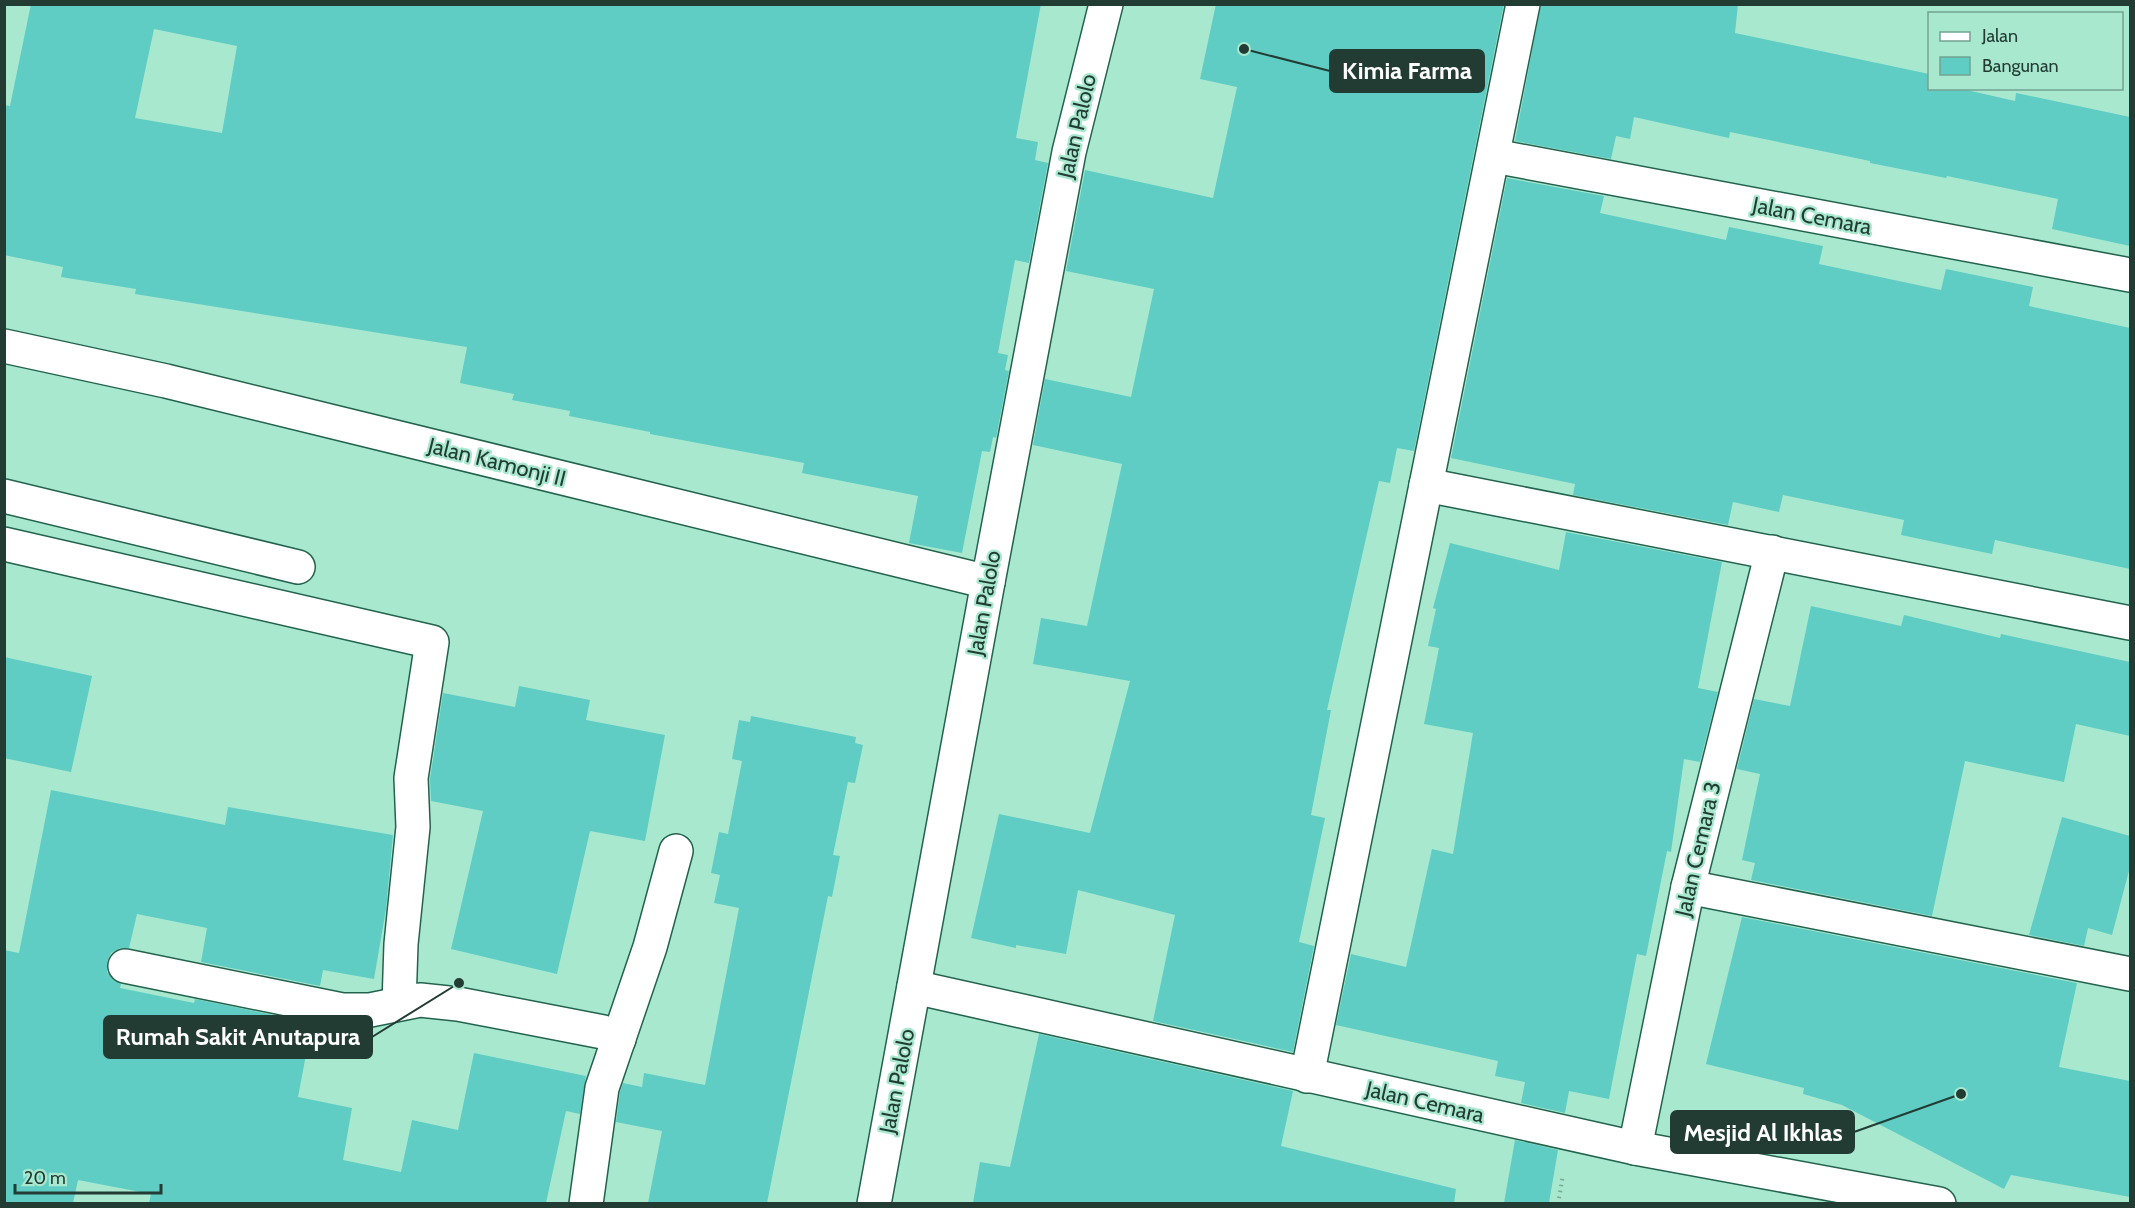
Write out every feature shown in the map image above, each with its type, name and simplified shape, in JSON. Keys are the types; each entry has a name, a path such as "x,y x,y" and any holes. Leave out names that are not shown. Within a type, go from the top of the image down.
{"street":[{"name":"Jalan Palolo","path":"874,1203 1069,152 1106,4"},
{"path":"1307,1076 1523,4"},
{"name":"Jalan Cemara","path":"1494,156 2130,275"},
{"name":"Jalan Kamonji II","path":"4,346 166,381 988,582"},
{"path":"1425,485 2130,623"},
{"path":"4,496 298,567"},
{"path":"4,544 432,642 411,778 413,827 401,944 399,1004"},
{"name":"Jalan Cemara 3","path":"1635,1148 1688,887 1772,552"},
{"path":"586,1203 602,1088 650,947 676,851"},
{"path":"1688,887 2130,974"},
{"path":"125,966 342,1010 370,1010 420,1000 458,1004 603,1032 619,1039"},
{"name":"Jalan Cemara","path":"914,987 1635,1148 1939,1203"}],"building":[{"path":"31,4 1041,4 1016,138 1038,142 1035,160 1048,163 1029,263 1015,260 998,353 1008,355 1005,370 1009,371 996,438 993,437 990,452 982,451 962,553 909,543 918,496 802,473 804,463 569,416 570,411 512,400 514,394 460,383 467,347 135,294 136,289 61,277 63,267 4,255 4,105 10,106","holes":["154,29 237,46 222,133 135,118"]},
{"path":"1216,4 1504,4 1414,451 1397,448 1390,483 1379,481 1327,710 1331,710 1311,815 1325,818 1299,942 1314,946 1293,1052 1153,1021 1175,915 1078,890 1066,954 1016,945 1016,948 971,938 999,814 1090,833 1130,681 1033,664 1041,618 1087,626 1122,464 1033,445 1045,379 1131,397 1154,289 1066,271 1085,170 1213,198 1237,87 1200,79"},
{"path":"1541,4 1738,4 1735,33 1928,74 1928,90 1967,90 2015,101 2016,93 2130,117 2130,246 2052,229 2058,199 1870,163 1870,161 1730,132 1729,138 1634,117 1630,139 1616,136 1611,159 1515,141"},
{"path":"1507,178 1604,196 1600,213 1726,240 1729,227 1823,246 1819,264 1941,290 1946,269 2033,287 2029,306 2130,328 2130,569 1995,540 1992,554 1901,535 1904,520 1783,495 1779,512 1733,502 1728,525 1573,495 1575,484 1451,458"},
{"path":"1566,532 1722,562 1698,688 1718,692 1700,762 1684,759 1671,852 1667,851 1646,956 1637,954 1609,1099 1569,1091 1565,1113 1521,1103 1525,1082 1495,1076 1498,1061 1336,1025 1351,954 1406,967 1432,849 1453,854 1473,733 1424,724 1439,648 1428,646 1436,609 1433,608 1450,543 1559,570"},
{"path":"1811,606 1901,626 1904,615 2000,638 2001,634 2130,662 2130,736 2076,724 2064,782 1965,761 1932,916 1751,880 1755,863 1742,860 1760,774 1737,769 1754,699 1790,706"},
{"path":"4,657 92,676 71,772 4,758"},
{"path":"519,686 590,700 586,720 665,735 645,841 590,831 557,974 451,949 483,811 431,801 430,779 443,693 515,707"},
{"path":"751,716 856,737 855,743 863,745 855,783 848,782 833,855 840,856 832,897 828,896 767,1203 648,1203 662,1131 616,1122 620,1092 623,1083 642,1087 644,1073 705,1085 739,908 714,903 720,875 711,873 719,832 728,834 742,761 732,759 739,720 750,722"},
{"path":"51,790 225,825 228,807 393,835 386,909 374,979 323,970 320,986 201,962 207,928 137,914 129,948 120,948 111,953 107,962 107,972 113,980 121,984 120,988 194,1003 195,999 312,1023 298,1097 352,1108 343,1160 401,1172 412,1120 458,1130 474,1053 586,1076 580,1114 566,1111 546,1203 149,1203 151,1194 78,1180 73,1203 4,1203 4,950 19,953"},
{"path":"2062,817 2130,836 2130,867 2112,935 2088,928 2084,946 2029,935"},
{"path":"1742,917 2077,983 2059,1067 2130,1081 2130,1197 2011,1175 2004,1189 1842,1105 1803,1094 1804,1088 1706,1064"},
{"path":"1039,1034 1293,1091 1281,1146 1456,1189 1454,1203 973,1203 980,1162 1010,1167"},
{"path":"1515,1140 1558,1150 1549,1203 1504,1203"}],"place":[{"name":"Kimia Farma","path":"1244,49"},
{"name":"Rumah Sakit Anutapura","path":"459,983"},
{"name":"Mesjid Al Ikhlas","path":"1961,1094"}]}
